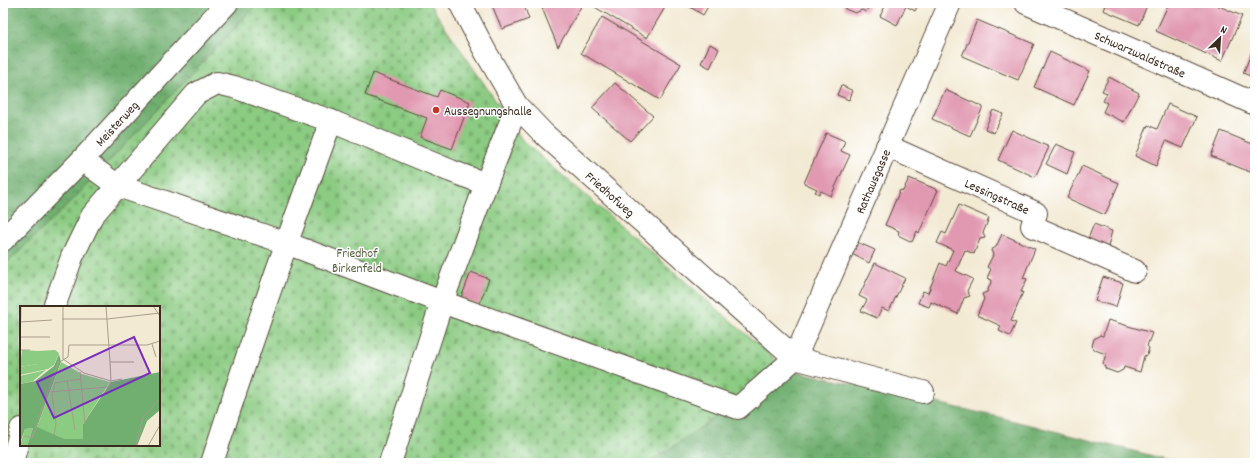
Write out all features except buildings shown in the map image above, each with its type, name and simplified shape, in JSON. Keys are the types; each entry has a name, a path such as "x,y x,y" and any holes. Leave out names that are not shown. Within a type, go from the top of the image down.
{"street":[{"name":"Meisterweg","path":"3,240 82,160 227,3"},
{"name":"Friedhofweg","path":"460,3 485,51 517,106 544,134 795,358"},
{"name":"Rathausgasse","path":"795,358 950,3"},
{"name":"Schwarzwaldstraße","path":"1026,3 1255,104"},
{"path":"54,306 72,257 92,216 196,94 217,83 234,87 331,121 451,172 486,184"},
{"path":"390,463 442,302 517,106"},
{"path":"212,463 286,243 331,121"},
{"name":"Lessingstraße","path":"887,146 1036,212 1032,226 1135,271"},
{"path":"82,160 118,186 286,243 442,302 738,408 795,358 923,392"},
{"path":"12,463 20,433"}],"green space":[{"path":"3,3 258,3 71,202 3,267"},
{"name":"Friedhof Birkenfeld","path":"258,3 429,3 523,141 783,366 709,422 648,463 3,463 3,267 71,202"},
{"path":"791,370 994,416 1181,463 648,463 709,422 731,405"}],"place":[{"name":"Aussegnungshalle","path":"436,110"}]}
